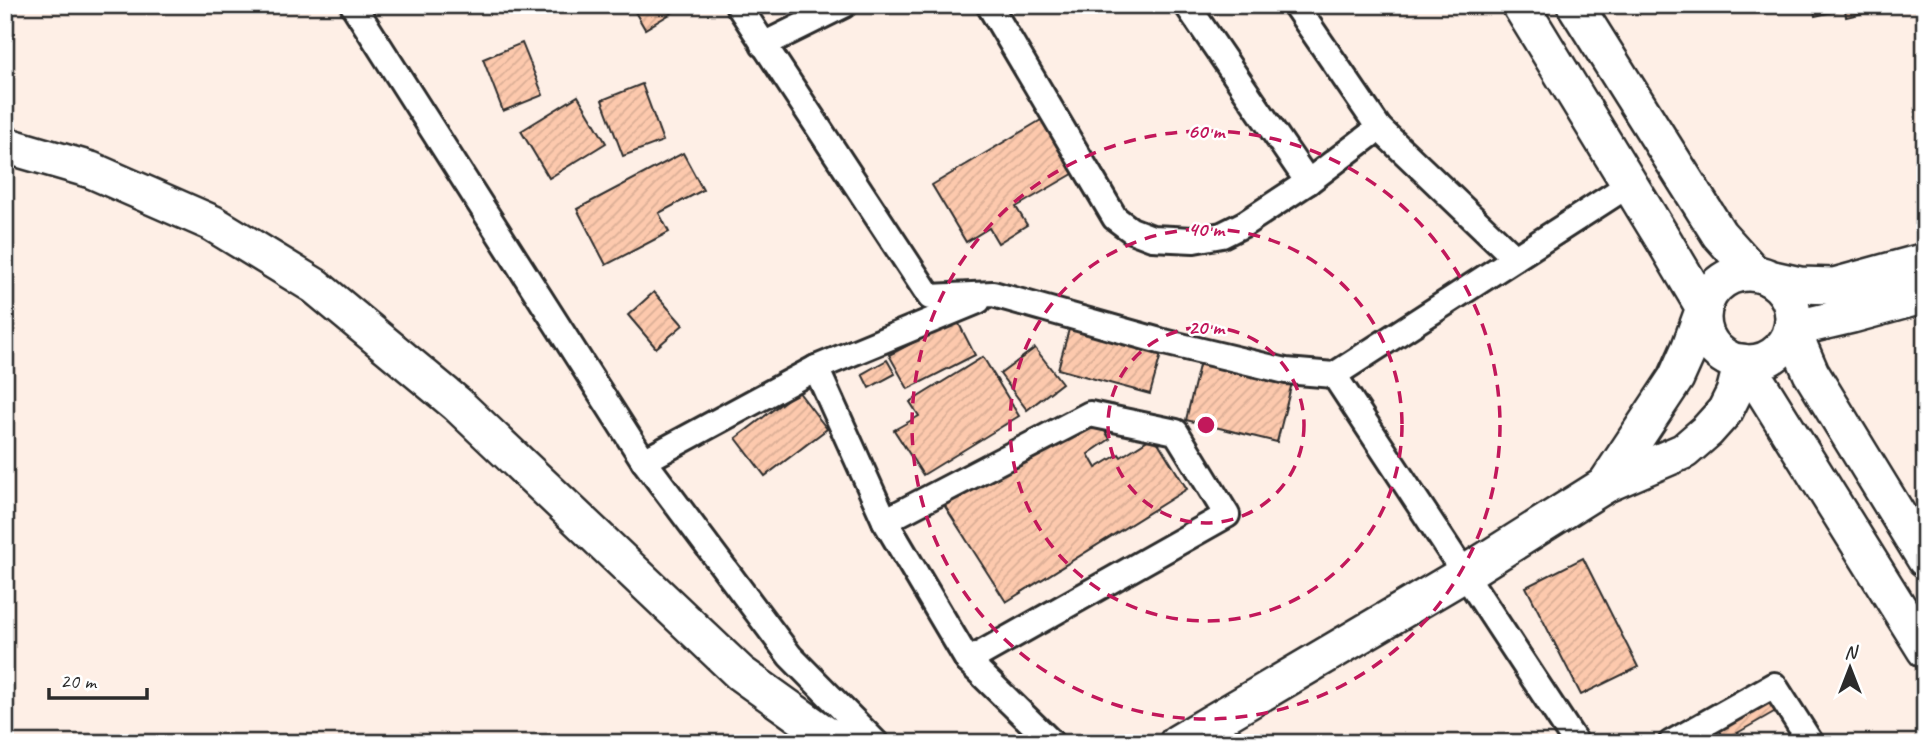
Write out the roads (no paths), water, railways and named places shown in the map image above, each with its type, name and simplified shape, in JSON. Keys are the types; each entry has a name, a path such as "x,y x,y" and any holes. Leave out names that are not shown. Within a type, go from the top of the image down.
{"main road":[{"path":"1520,5 1704,308 1703,324 1707,339 1717,351 1730,360 1744,363 1761,361 1775,354 1786,343 1792,329 1793,313 1790,301 1782,288 1762,276 1719,234 1575,5"},
{"path":"5,145 91,170 212,223 315,286 457,404 740,673 825,734 851,743"},
{"path":"1605,485 1676,378 1710,294 1720,282 1738,274 1762,276 1800,285 1834,286 1925,261"},
{"path":"1792,329 1921,302"},
{"path":"1792,329 1811,373 1925,559"},
{"path":"1177,743 1464,574 1605,485 1684,452 1725,411 1744,363"},
{"path":"1744,363 1925,650"}],"street":[{"path":"353,5 645,461 789,656 876,743"},
{"path":"738,5 930,297 993,294 1286,371 1334,375 1630,184"},
{"path":"763,45 844,5"},
{"path":"989,5 1115,218 1131,230 1152,238 1194,240 1222,235 1244,224 1308,182 1379,128"},
{"path":"1187,5 1308,182"},
{"path":"1295,5 1379,128 1515,258"},
{"path":"645,461 817,368 993,294"},
{"path":"817,368 885,521 968,661 1052,743"},
{"path":"1334,375 1576,743"},
{"path":"885,521 1090,414 1177,432 1227,515 968,661"},
{"path":"1671,743 1774,685 1811,743"}]}
